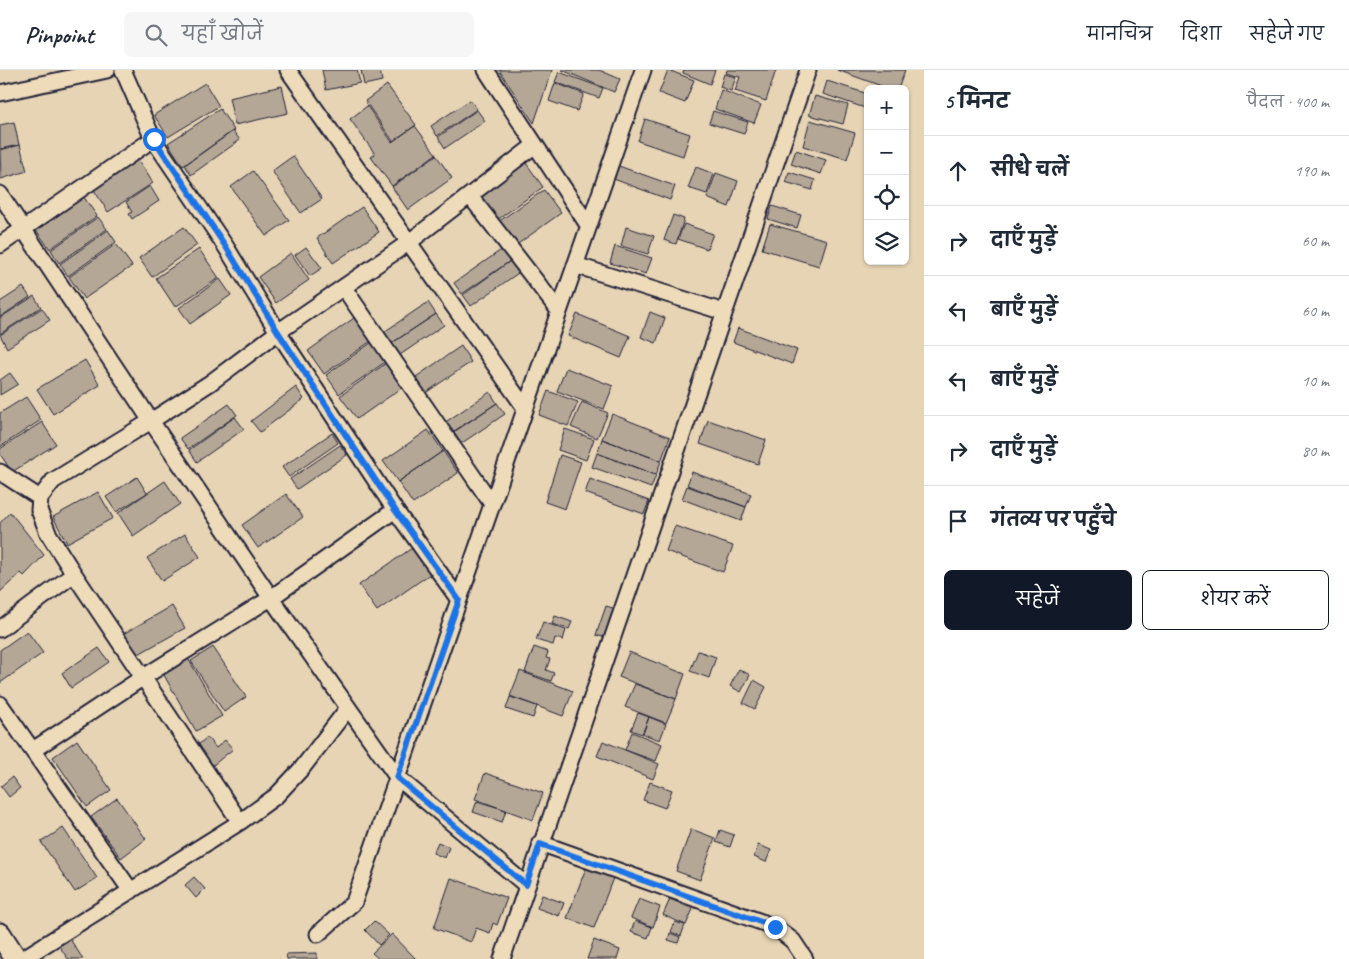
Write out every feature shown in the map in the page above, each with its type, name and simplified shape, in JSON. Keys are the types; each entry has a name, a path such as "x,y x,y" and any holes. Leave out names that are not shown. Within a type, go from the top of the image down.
{"street":[{"path":"0,93 108,70"},
{"path":"123,70 154,139 226,247 278,332 395,510 459,600"},
{"path":"288,70 525,408"},
{"path":"486,70 588,225"},
{"path":"318,934 354,902 643,70"},
{"path":"502,959 808,70"},
{"path":"0,245 154,139"},
{"path":"240,822 142,678 48,533 39,510 40,498 52,481 210,383 278,332 408,243 535,145"},
{"path":"0,194 271,598 397,778 526,885"},
{"path":"470,196 559,311"},
{"path":"575,265 724,312"},
{"path":"344,288 492,504"},
{"path":"0,472 40,498"},
{"path":"32,750 142,678 271,598 395,510"},
{"path":"0,629 74,574"},
{"path":"0,704 131,891"},
{"path":"22,959 240,822 276,796 303,767 348,708"},
{"path":"540,844 775,927 793,941 805,959"},
{"path":"0,934 16,959"}],"building":[{"path":"322,70 357,70 360,83 326,90"},
{"path":"361,70 380,70 382,81 364,85"},
{"path":"499,70 552,70 534,123"},
{"path":"562,70 599,70 620,79 614,92"},
{"path":"668,70 694,80 685,103 659,93"},
{"path":"684,70 715,70 710,84 683,73"},
{"path":"727,70 776,70 766,101 735,91 740,77 726,73"},
{"path":"837,70 905,70 899,85 879,85"},
{"path":"559,72 603,88 599,98 555,82"},
{"path":"724,74 736,77 731,91 720,87"},
{"path":"827,81 864,93 864,108 823,94"},
{"path":"205,83 219,106 168,137 154,115"},
{"path":"555,83 584,94 577,111 549,101"},
{"path":"387,85 416,125 393,141 365,101"},
{"path":"282,86 288,113 235,125 229,98"},
{"path":"721,90 761,105 754,123 715,109"},
{"path":"815,96 848,105 843,124 809,115"},
{"path":"470,100 477,109 437,136 431,126"},
{"path":"367,106 392,142 415,126 436,154 392,186 371,157 375,154 350,119"},
{"path":"220,109 234,130 183,166 168,143"},
{"path":"477,110 485,121 445,148 438,137"},
{"path":"713,111 748,122 744,134 709,123"},
{"path":"645,119 690,134 683,156 638,141"},
{"path":"810,120 855,133 847,159 803,146"},
{"path":"14,122 19,145 0,149 0,125"},
{"path":"233,131 240,140 191,175 185,165"},
{"path":"20,145 27,171 1,179 0,150"},
{"path":"796,150 826,160 821,174 791,164"},
{"path":"436,155 452,178 408,210 392,187"},
{"path":"293,156 322,199 301,213 272,171"},
{"path":"137,158 153,183 108,212 92,187"},
{"path":"526,163 543,187 497,220 480,196"},
{"path":"616,165 675,186 670,200 611,178"},
{"path":"696,167 714,174 707,194 688,188"},
{"path":"253,171 289,220 266,236 231,187"},
{"path":"789,172 815,180 812,190 785,182"},
{"path":"716,173 738,181 729,207 707,198"},
{"path":"150,186 159,201 132,219 129,214 132,212 126,202"},
{"path":"544,190 561,213 515,246 498,222"},
{"path":"81,193 97,216 50,249 33,226"},
{"path":"772,206 801,215 797,228 768,219"},
{"path":"362,207 379,232 333,263 317,238"},
{"path":"673,215 684,219 676,244 664,240"},
{"path":"98,217 107,229 59,263 51,250"},
{"path":"684,224 713,234 707,249 678,239"},
{"path":"770,224 827,240 819,266 762,249"},
{"path":"184,227 197,245 152,277 139,258"},
{"path":"626,227 654,236 648,254 621,246"},
{"path":"108,230 116,242 68,276 60,264"},
{"path":"116,244 132,266 84,299 69,277"},
{"path":"615,246 652,258 646,274 610,263"},
{"path":"306,247 322,268 310,276 295,255"},
{"path":"504,248 513,259 462,294 454,283"},
{"path":"199,249 219,278 175,307 156,278"},
{"path":"291,253 309,280 276,303 258,277"},
{"path":"513,259 521,271 471,306 463,295"},
{"path":"220,279 231,295 190,324 179,308"},
{"path":"23,287 30,297 0,317 0,302"},
{"path":"34,296 41,307 0,334 0,318"},
{"path":"428,302 436,314 389,345 381,334"},
{"path":"42,308 50,320 7,348 0,335"},
{"path":"650,312 665,318 656,343 641,337"},
{"path":"436,314 444,325 397,357 389,345"},
{"path":"577,314 630,336 621,358 568,336"},
{"path":"354,318 371,341 324,374 308,351"},
{"path":"738,328 797,350 792,364 733,342"},
{"path":"375,340 388,360 339,394 326,375"},
{"path":"461,346 471,362 421,396 410,381"},
{"path":"85,360 100,385 53,414 37,389"},
{"path":"389,361 406,385 357,419 340,396"},
{"path":"566,368 613,386 604,409 557,391"},
{"path":"10,373 18,384 0,395 0,380"},
{"path":"296,387 304,399 260,432 251,421"},
{"path":"548,391 578,402 568,426 539,415"},
{"path":"490,392 497,403 448,435 441,425"},
{"path":"26,397 41,420 0,447 0,413"},
{"path":"582,402 608,413 597,438 571,427"},
{"path":"497,403 505,414 456,447 448,436"},
{"path":"229,404 237,415 188,449 180,438"},
{"path":"612,414 670,437 661,461 602,439"},
{"path":"235,417 244,429 197,462 189,450"},
{"path":"708,420 766,440 758,464 700,444"},
{"path":"42,422 56,444 12,472 0,454 0,449"},
{"path":"565,429 594,439 586,460 558,450"},
{"path":"428,430 443,451 398,482 383,461"},
{"path":"332,433 338,443 289,477 282,467"},
{"path":"602,439 661,461 656,475 597,453"},
{"path":"340,445 347,455 297,489 290,479"},
{"path":"443,451 458,473 413,504 398,482"},
{"path":"597,453 656,475 651,488 592,467"},
{"path":"560,455 581,462 565,509 545,502"},
{"path":"692,472 751,494 746,507 687,485"},
{"path":"137,477 147,493 116,512 106,497"},
{"path":"590,479 649,501 644,514 585,493"},
{"path":"165,481 180,504 133,536 118,513"},
{"path":"687,486 746,507 741,521 682,499"},
{"path":"98,492 113,518 67,543 53,517"},
{"path":"286,494 303,517 258,548 242,525"},
{"path":"10,512 44,555 24,576 21,573 0,592 0,523"},
{"path":"675,526 733,546 723,572 666,551"},
{"path":"185,534 200,557 162,581 147,558"},
{"path":"412,548 430,574 377,611 359,585"},
{"path":"172,606 185,628 135,656 123,634"},
{"path":"606,606 616,609 606,638 596,635"},
{"path":"555,616 572,622 569,629 552,624"},
{"path":"543,622 566,630 563,640 555,638 553,645 536,640"},
{"path":"27,631 43,653 0,683 0,650"},
{"path":"213,647 246,697 224,712 191,661"},
{"path":"534,647 548,652 546,658 550,659 546,670 554,673 551,681 525,672"},
{"path":"99,648 109,662 71,688 62,673"},
{"path":"698,651 716,657 709,678 690,671"},
{"path":"629,652 685,674 676,699 619,677"},
{"path":"186,655 222,716 196,731 161,670"},
{"path":"739,669 750,675 741,692 730,686"},
{"path":"520,671 573,691 563,716 510,696"},
{"path":"754,680 766,687 755,709 743,703"},
{"path":"635,684 676,699 666,723 625,707"},
{"path":"510,697 537,706 533,718 506,709"},
{"path":"638,713 649,717 642,734 631,730"},
{"path":"649,717 666,724 660,740 643,734"},
{"path":"632,732 662,744 656,761 625,750"},
{"path":"207,737 216,748 225,740 233,749 212,766 196,747"},
{"path":"77,740 111,790 87,807 53,757"},
{"path":"603,741 659,764 653,779 597,756"},
{"path":"485,773 543,793 533,820 475,799"},
{"path":"12,777 20,788 9,797 1,786"},
{"path":"650,782 672,790 665,808 643,800"},
{"path":"117,798 146,839 121,858 91,817"},
{"path":"477,801 506,810 502,822 473,812"},
{"path":"63,828 97,878 75,892 41,842"},
{"path":"691,829 715,838 700,880 676,871"},
{"path":"720,830 734,835 730,847 716,842"},
{"path":"438,842 449,847 445,858 433,853"},
{"path":"758,845 771,850 766,862 754,857"},
{"path":"586,868 613,878 594,928 567,918"},
{"path":"194,877 205,889 196,898 185,885"},
{"path":"451,878 507,898 497,925 493,923 490,933 476,928 471,942 434,928"},
{"path":"542,895 564,903 559,916 537,908"},
{"path":"639,899 660,907 653,927 631,918"},
{"path":"670,899 693,909 686,925 663,915"},
{"path":"374,921 389,935 379,945 365,930"},
{"path":"635,921 652,927 648,938 631,932"},
{"path":"675,922 685,925 681,936 671,932"},
{"path":"670,933 680,937 678,943 668,940"},
{"path":"392,934 416,959 379,959 372,953"},
{"path":"68,936 83,959 68,959 57,943"},
{"path":"594,940 620,950 617,959 587,959"},
{"path":"317,953 317,959 287,959 286,954"}],"route":[{"path":"154,139 226,247 278,332 395,510 459,600 397,778 526,885 540,844 775,927"}]}
